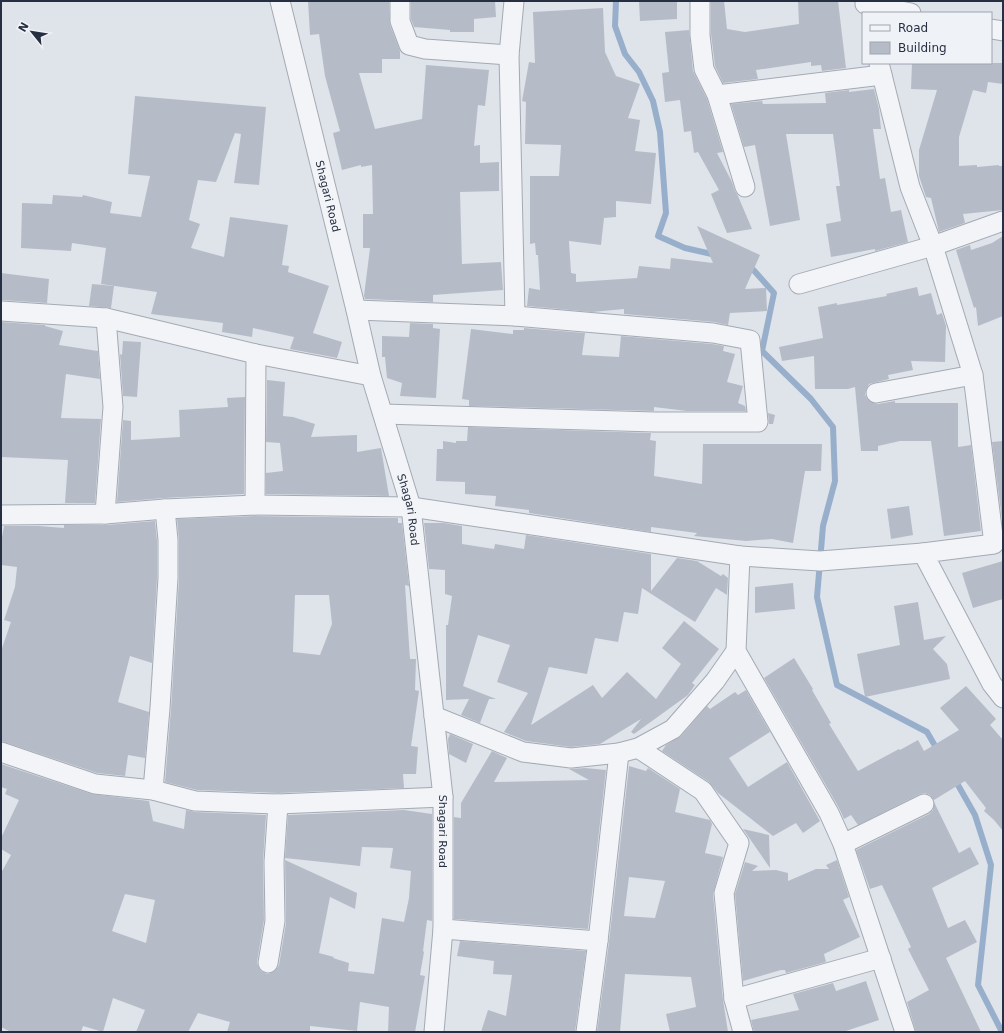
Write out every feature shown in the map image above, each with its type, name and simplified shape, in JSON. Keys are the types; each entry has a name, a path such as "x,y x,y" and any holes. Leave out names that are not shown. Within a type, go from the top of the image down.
{"street":[{"name":"Shagari Road","path":"280,1 371,376 411,507 443,797 443,929 434,1032"},
{"path":"400,1 400,21 409,45 425,49 509,55"},
{"path":"514,1 509,55 515,316"},
{"path":"700,1 700,35 704,69 717,95 745,187"},
{"path":"865,6 904,12"},
{"path":"992,28 1003,31"},
{"path":"1,515 105,514 165,509 256,505 411,507 740,556 820,561 923,553 994,544 973,375 933,246 910,187 881,69 717,95"},
{"path":"799,284 933,246 1003,222"},
{"path":"356,310 515,316 713,333 750,340 758,422 655,422 383,414"},
{"path":"1,311 106,318 256,354 371,376"},
{"path":"105,514 113,407 106,318"},
{"path":"256,354 256,505"},
{"path":"876,393 973,375"},
{"path":"153,790 168,578 168,540 165,509"},
{"path":"923,553 992,684 1003,698"},
{"path":"434,716 523,752 571,758 619,753 638,748 673,729 715,682 736,651 740,556"},
{"path":"736,651 829,813 843,844 905,1032"},
{"path":"638,748 703,791 739,843 724,893 734,999 743,1032"},
{"path":"1,752 95,784 153,790 194,801 278,804 443,797"},
{"path":"586,1032 598,941 619,753"},
{"path":"268,962 275,921 274,862 278,804"},
{"path":"843,844 924,804"},
{"path":"443,929 598,941"},
{"path":"734,999 880,958"}],"building":[{"path":"308,1 389,1 390,25 400,51 400,59 382,59 382,73 359,73 375,129 422,119 426,65 489,70 485,106 478,105 474,146 480,145 480,163 499,162 499,191 460,192 462,264 501,262 503,290 433,295 433,302 365,299 364,296 370,248 363,248 363,214 373,214 372,165 361,167 361,165 342,170 333,133 340,131 325,76 319,34 310,35"},
{"path":"411,1 495,1 496,17 474,19 474,32 450,32 450,30 414,27 411,19"},
{"path":"639,1 677,1 677,19 640,21"},
{"path":"711,1 724,1 727,29 745,32 799,24 798,1 838,1 846,68 822,71 821,65 811,66 811,62 756,70 758,79 723,83 715,66 711,34"},
{"path":"603,8 605,52 616,76 640,84 628,118 640,120 635,151 656,153 651,204 616,201 616,217 604,218 601,245 569,241 571,273 576,274 576,282 637,278 639,266 670,269 671,258 713,263 697,226 760,255 745,289 766,288 767,311 730,313 728,325 714,322 624,314 624,309 592,312 527,306 529,288 540,290 538,255 536,255 535,243 530,244 530,176 559,176 561,145 525,144 526,102 522,101 529,62 535,63 533,12"},
{"path":"689,30 693,71 707,99 723,152 717,153 732,182 752,229 727,233 711,194 719,190 698,152 694,153 691,131 684,132 680,100 665,102 662,73 669,72 665,32"},
{"path":"1003,63 1003,84 988,82 986,93 973,90 959,137 959,166 1003,166 1003,210 963,214 965,223 939,232 931,198 926,197 919,176 919,150 937,90 911,89 912,64"},
{"path":"874,89 879,109 881,129 873,129 880,179 885,178 891,212 901,210 908,242 875,251 875,249 831,257 826,224 841,221 836,186 840,186 833,134 786,134 800,220 770,226 755,145 744,147 731,104 762,101 763,104 826,103 825,93"},
{"path":"135,96 266,107 259,185 234,183 241,134 235,133 216,182 198,180 189,220 200,224 191,248 224,257 230,217 288,225 282,265 289,266 288,272 329,286 313,333 342,342 337,358 290,349 294,337 253,328 252,337 222,332 223,323 151,314 157,292 101,284 106,248 72,243 71,251 21,248 22,203 52,204 53,195 82,197 83,195 112,202 110,213 141,217 150,176 128,174"},
{"path":"1003,236 1003,316 978,326 976,307 974,308 956,250 970,245 971,250 992,243"},
{"path":"1,273 49,279 47,303 1,300"},
{"path":"92,284 114,286 111,308 89,306"},
{"path":"917,287 919,296 931,293 937,315 942,313 946,326 945,362 911,361 913,370 888,375 889,379 869,384 865,395 868,400 878,404 895,401 895,403 958,403 958,447 971,445 981,531 944,536 931,441 900,441 878,446 878,451 861,451 855,387 848,389 815,389 814,356 782,361 779,347 823,338 818,307 887,296 886,294"},
{"path":"1,322 45,325 63,331 59,345 98,351 100,379 66,374 61,418 101,419 95,503 65,503 68,460 1,457"},
{"path":"410,323 433,324 433,328 440,329 436,398 400,396 402,383 387,378 385,357 382,357 382,336 409,337"},
{"path":"524,328 585,333 582,355 619,357 621,336 724,346 723,351 735,354 727,382 743,386 738,403 745,406 746,411 687,411 654,407 654,411 469,406 469,400 462,399 471,329 513,334 513,330 524,330"},
{"path":"123,341 141,342 137,397 123,396 120,354 122,355"},
{"path":"267,380 285,382 283,416 293,417 315,424 311,437 357,435 357,452 381,448 389,496 266,494 266,473 283,471 280,443 266,442"},
{"path":"245,397 244,494 117,502 123,420 131,421 131,440 180,437 179,410 228,407 227,398"},
{"path":"768,413 775,415 773,424 769,424"},
{"path":"468,427 651,433 650,440 656,441 654,476 702,484 703,444 822,444 821,471 805,471 793,543 772,539 746,541 694,536 697,533 651,527 651,532 529,513 529,510 495,506 496,496 465,494 465,482 436,481 437,449 443,449 443,441 456,443 456,441 467,441"},
{"path":"1003,441 1003,527 992,442"},
{"path":"909,506 913,535 891,539 887,509"},
{"path":"255,516 398,518 398,523 402,523 409,586 405,585 410,659 416,659 415,690 419,691 411,746 418,747 416,774 403,774 404,788 278,793 197,790 165,782 179,579 179,540 177,519","holes":["295,595 329,595 332,624 320,655 293,652"]},
{"path":"155,521 157,541 157,578 152,663 130,656 118,702 149,712 145,758 128,755 125,776 97,773 1,741 1,651 11,622 4,620 15,587 17,567 1,565 1,543 4,526 64,528 64,525 106,525"},
{"path":"424,523 444,523 462,526 462,544 494,549 495,544 524,549 526,535 651,554 651,591 677,558 697,561 721,576 723,574 728,578 727,595 716,588 695,622 642,588 638,614 624,612 618,642 595,638 587,674 549,667 531,725 593,685 602,698 627,672 656,699 681,664 662,648 684,621 719,649 692,683 695,685 688,695 634,734 631,732 641,719 600,744 571,747 526,741 504,732 528,693 497,682 510,645 478,635 463,686 496,699 489,699 480,723 461,715 469,699 446,700 446,625 448,625 452,596 445,594 445,570 429,569"},
{"path":"1003,561 1003,599 973,608 962,573"},
{"path":"793,583 795,609 755,613 755,587"},
{"path":"918,602 924,640 946,636 933,649 947,664 950,679 865,697 857,654 900,645 894,606"},
{"path":"794,658 813,689 812,690 831,723 829,724 858,771 918,740 924,751 959,730 940,708 966,686 996,719 990,725 1003,740 1003,831 984,811 986,808 965,781 934,800 930,795 925,793 920,794 858,825 851,815 844,819 764,678"},
{"path":"746,690 770,732 729,758 748,787 787,762 820,821 803,833 796,823 773,836 718,793 709,782 662,751 666,745 681,736 707,706 710,709 735,692 738,695"},
{"path":"450,734 473,744 466,763 449,754 448,739"},
{"path":"492,751 507,758 494,782 589,780 569,769 585,768 606,770 588,929 454,919 454,817 461,818 461,803"},
{"path":"1,764 92,794 149,801 153,821 184,829 186,810 195,812 266,815 263,862 264,920 257,962 261,971 267,974 276,970 279,965 286,923 285,860 357,893 355,909 330,897 319,953 349,963 348,971 374,974 382,918 404,922 409,898 411,871 390,868 393,848 362,847 360,866 285,858 288,815 404,810 432,814 432,921 427,920 420,975 425,976 415,1032 388,1032 389,1007 360,1002 357,1031 310,1026 310,1032 227,1032 230,1022 198,1013 188,1032 136,1032 145,1010 113,998 103,1032 83,1026 81,1032 11,1032 1,1027 1,873 11,855 1,849 1,838 19,800 5,794 7,789 1,787","holes":["125,894 155,900 146,943 112,931"]},
{"path":"629,766 646,771 648,768 680,789 675,812 710,820 712,824 705,853 723,857 713,894 723,1000 728,1032 670,1032 666,1014 696,1007 691,977 625,974 620,1032 597,1032","holes":["629,877 665,881 655,918 624,916"]},
{"path":"934,802 959,853 970,847 979,864 932,888 948,928 965,920 977,942 946,958 981,1032 916,1032 907,1002 929,990 908,949 911,947 882,885 870,889 856,850 929,814 933,810"},
{"path":"743,829 769,835 770,868"},
{"path":"837,860 849,897 843,900 860,937 824,954 826,962 786,973 785,970 781,970 743,981 735,894 745,862 758,866 752,871 776,870 788,873 788,881 816,869 829,869 826,865"},
{"path":"460,941 586,951 575,1032 481,1032 488,1010 506,1016 512,975 493,974 494,961 457,956"},
{"path":"866,981 879,1020 843,1032 754,1032 751,1020 799,1010 793,994 833,983 836,991"}],"waterway":[{"path":"616,1 615,26 625,54 639,72 653,101 660,132 666,213 658,236 685,248 716,255"},
{"path":"749,265 774,293 762,351 811,399 833,427 835,481 823,526 817,597 837,685 927,732 938,751"},
{"path":"954,778 975,815 991,865 978,985 1002,1032"}]}
